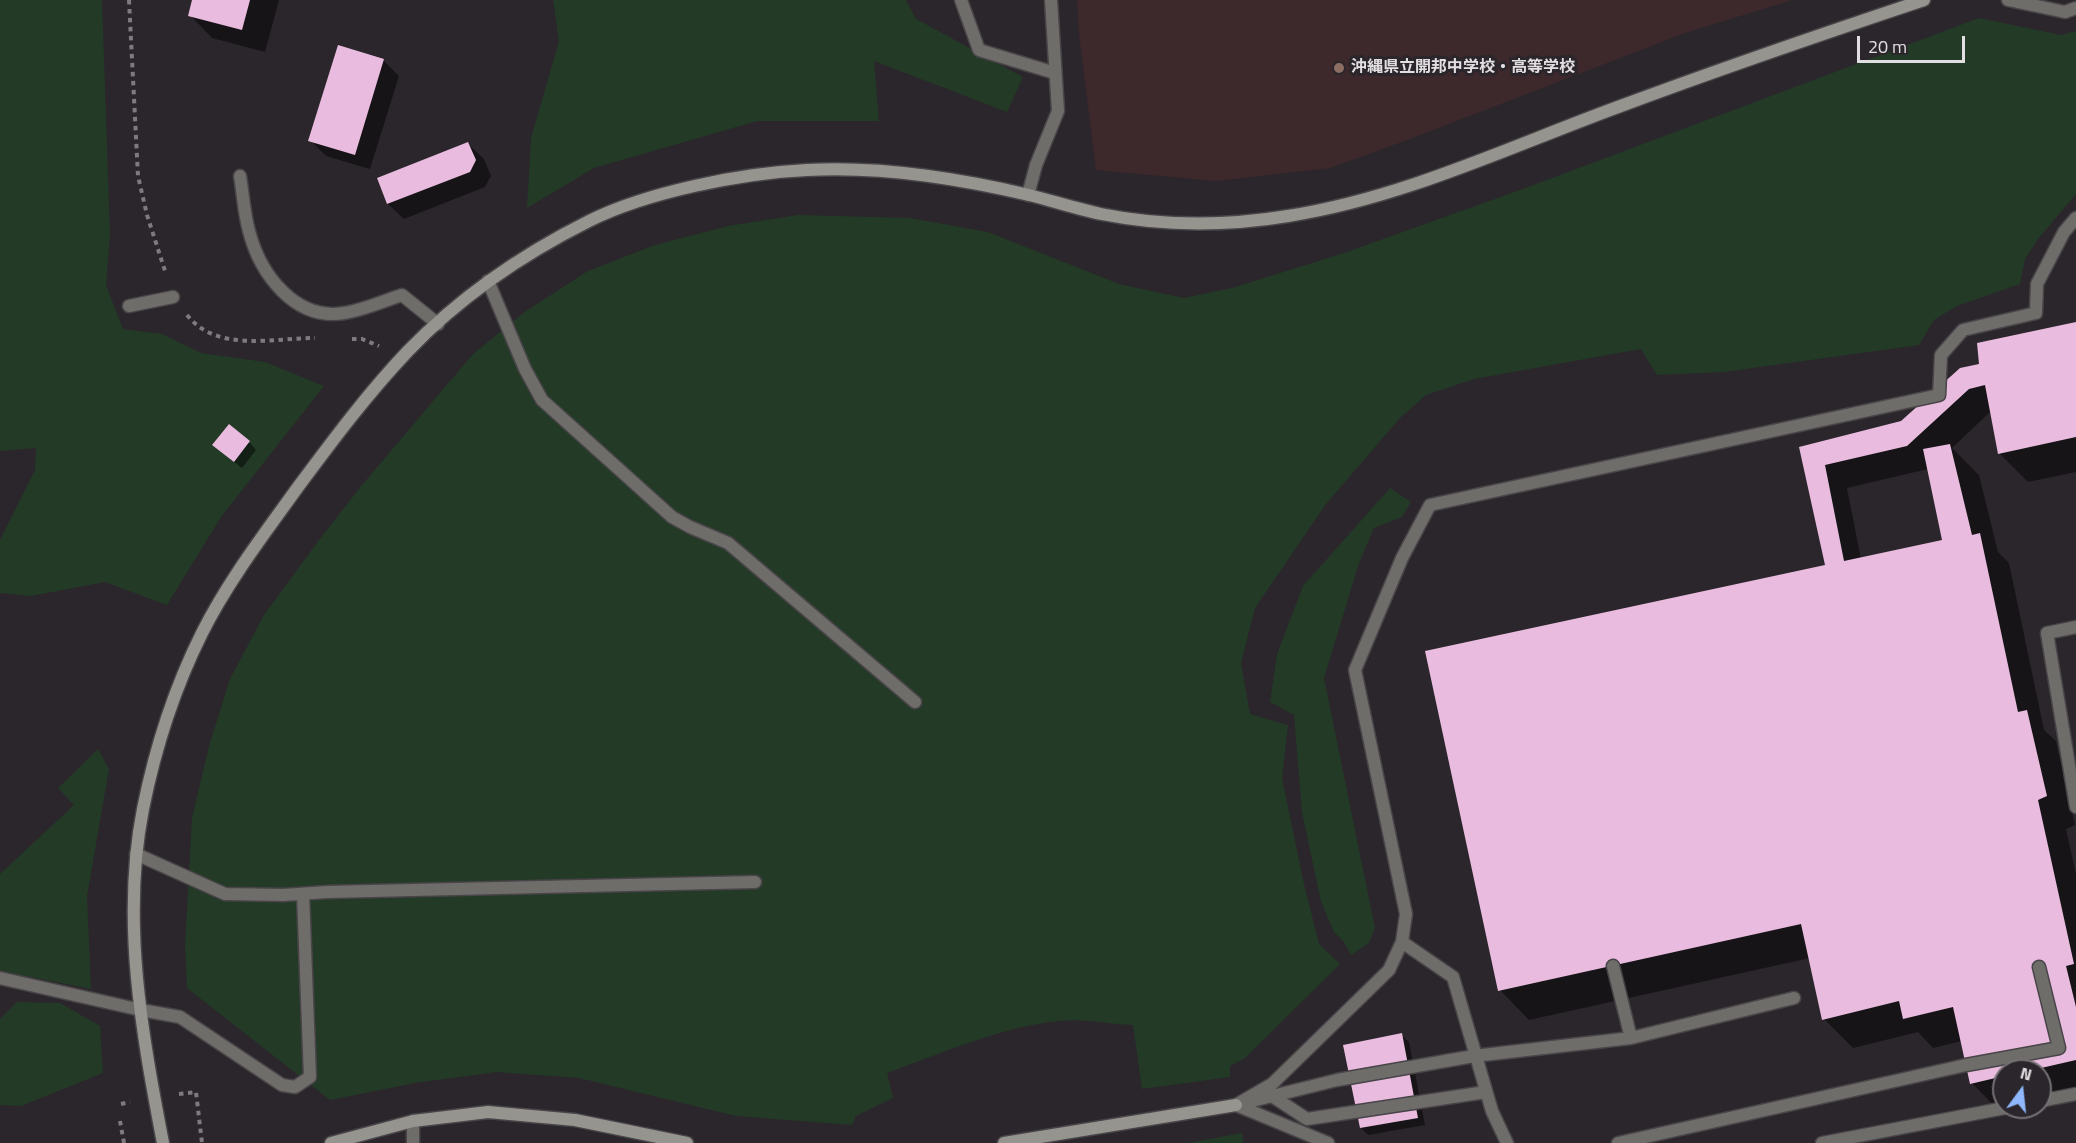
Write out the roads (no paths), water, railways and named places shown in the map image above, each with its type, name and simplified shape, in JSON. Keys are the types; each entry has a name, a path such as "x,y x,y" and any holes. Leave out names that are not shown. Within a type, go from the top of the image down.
{"street":[{"path":"961,0 979,50 1055,73"},
{"path":"1028,195 1036,165 1058,111 1051,0"},
{"path":"163,1143 141,1010 133,931 133,889 143,808 163,733 182,680 204,629 271,524 370,394 401,358 488,281 594,219 644,201 744,176 807,170 871,171 936,177 1028,195 1103,214 1159,221 1216,223 1281,217 1340,206 1429,180 1619,106 1924,0"},
{"path":"2008,0 2065,12 2076,8"},
{"path":"240,176 249,232 265,271 289,298 312,311 343,313 402,295 438,324"},
{"path":"1236,1105 1272,1084 1389,970 1402,942 1406,914 1355,670 1402,558 1430,505 1939,395 1941,355 1963,330 2036,313 2037,284 2064,232 2076,218"},
{"path":"488,281 525,369 542,400 672,517 728,543 915,702"},
{"path":"129,306 173,297"},
{"path":"2076,627 2046,633 2076,807"},
{"path":"136,854 225,894 755,882"},
{"path":"0,978 180,1017 282,1085 295,1087 310,1077 303,894"},
{"path":"1402,942 1453,977 1474,1056 1492,1111 1507,1143"},
{"path":"1613,966 1631,1038"},
{"path":"1618,1143 1966,1065 2059,1048 2040,966"},
{"path":"1004,1143 1236,1105 1337,1080 1474,1056 1631,1038 1794,998"},
{"path":"1272,1096 1307,1119 1486,1092"},
{"path":"2052,1099 2076,1094"},
{"path":"1236,1105 1328,1143"},
{"path":"1822,1143 1992,1110"},
{"path":"332,1143 413,1121 488,1112 575,1120 687,1143"},
{"path":"413,1121 413,1143"}],"place":[{"name":"沖縄県立開邦中学校・高等学校","path":"1339,68"}]}
